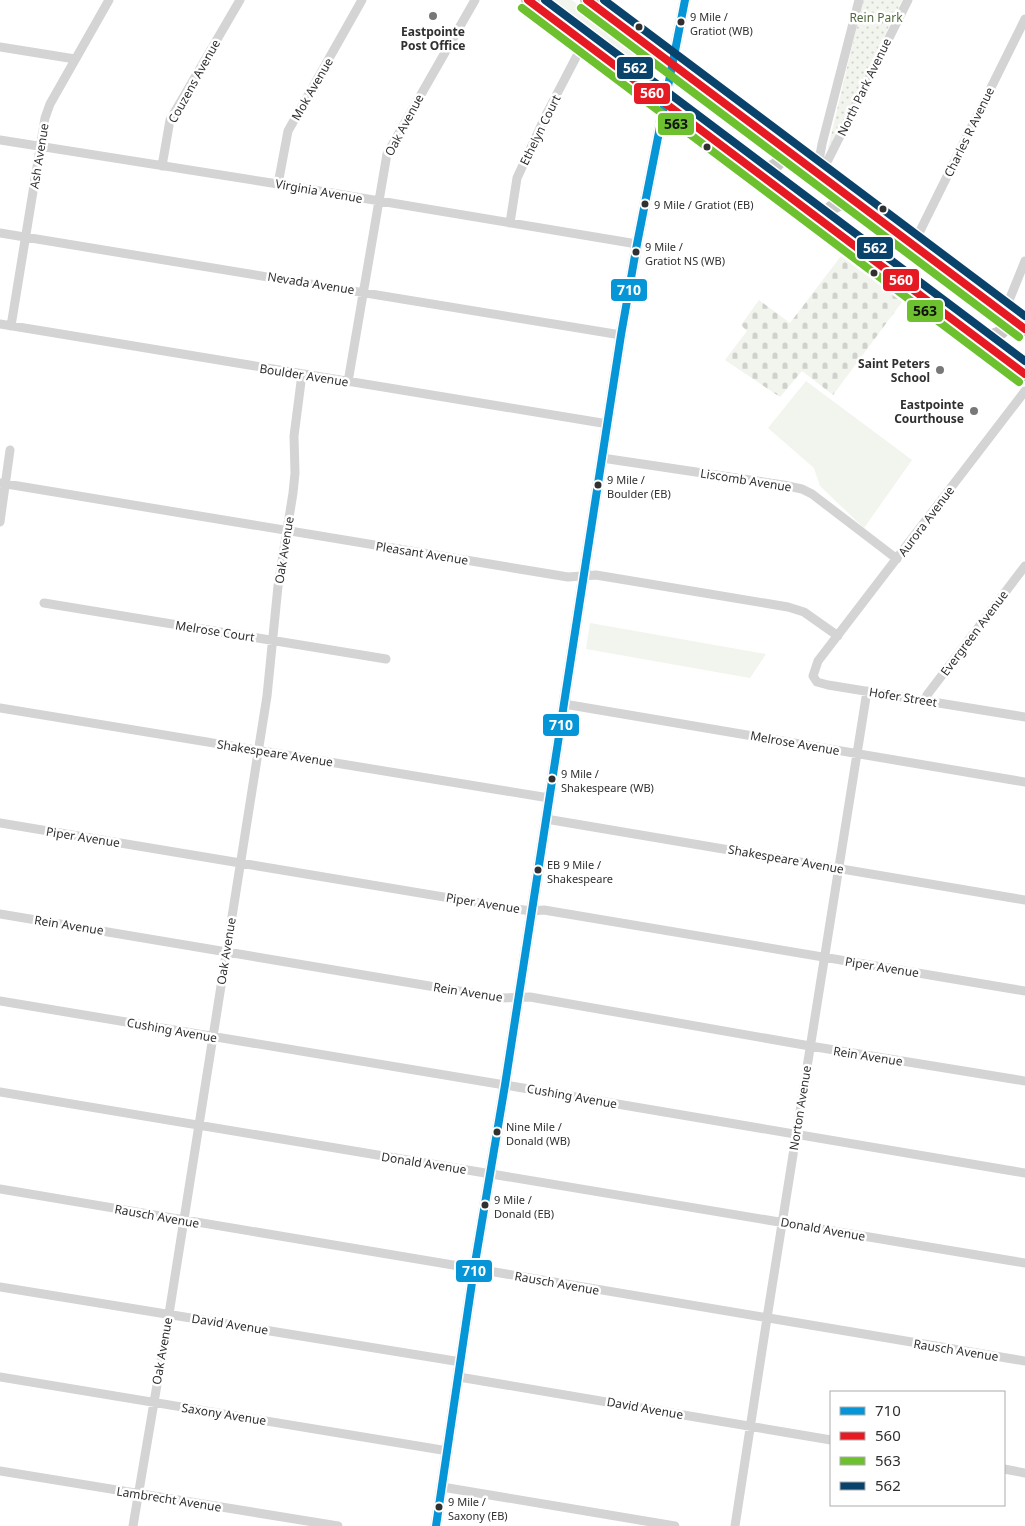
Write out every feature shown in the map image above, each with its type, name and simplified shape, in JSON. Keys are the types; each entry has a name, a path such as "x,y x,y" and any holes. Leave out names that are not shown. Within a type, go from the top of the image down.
{"main road":[{"path":"587,0 1025,328"},
{"path":"436,1526 474,1269 505,1085 602,458 637,244 684,0"},
{"path":"533,2 1025,374"},
{"path":"752,169 764,169 775,166 783,158 786,149"},
{"path":"826,224 831,208 839,204 855,201"},
{"path":"976,337 992,336 1000,333 1006,326 1006,314"}],"street":[{"name":"Ash Avenue","path":"11,326 45,118 50,104 109,0"},
{"name":"Couzens Avenue","path":"162,166 170,120 240,0"},
{"name":"Mok Avenue","path":"278,184 288,131 362,0"},
{"name":"Oak Avenue","path":"348,382 387,154 475,0"},
{"path":"817,172 822,144 858,0"},
{"name":"North Park Avenue","path":"817,172 828,160 908,0"},
{"name":"Charles R Avenue","path":"911,244 920,231 1025,18"},
{"name":"Ethelyn Court","path":"510,223 517,178 547,113 584,42"},
{"path":"0,47 75,59"},
{"name":"Virginia Avenue","path":"0,140 637,244"},
{"name":"Nevada Avenue","path":"0,232 622,335"},
{"path":"1006,314 1010,298 1025,261"},
{"name":"Boulder Avenue","path":"0,324 608,424"},
{"name":"Oak Avenue","path":"132,1526 169,1314 268,696 278,586 293,493 295,473 294,436 302,374"},
{"name":"Aurora Avenue","path":"826,650 1025,391"},
{"path":"0,522 3,484 10,450"},
{"name":"Liscomb Avenue","path":"602,458 802,489 812,494 897,559"},
{"name":"Pleasant Avenue","path":"3,484 568,577 584,575 606,577 797,609 838,636"},
{"name":"Evergreen Avenue","path":"925,701 1025,566"},
{"name":"Melrose Court","path":"44,603 386,659"},
{"name":"Hofer Street","path":"826,650 815,667 813,676 817,682 1025,717"},
{"name":"Norton Avenue","path":"735,1526 867,691"},
{"name":"Melrose Avenue","path":"564,704 1025,782"},
{"name":"Shakespeare Avenue","path":"0,708 549,798"},
{"name":"Shakespeare Avenue","path":"546,819 1025,900"},
{"name":"Piper Avenue","path":"0,823 532,911 544,910 1025,991"},
{"name":"Rein Avenue","path":"0,914 501,998 530,997 1025,1082"},
{"name":"Cushing Avenue","path":"0,1001 1025,1173"},
{"name":"Donald Avenue","path":"0,1092 1025,1263"},
{"name":"Rausch Avenue","path":"0,1189 1025,1361"},
{"name":"David Avenue","path":"0,1287 461,1362"},
{"name":"Saxony Avenue","path":"0,1377 448,1451"},
{"name":"David Avenue","path":"459,1377 830,1440"},
{"path":"1005,1469 1025,1473"},
{"name":"Lambrecht Avenue","path":"0,1472 338,1526"},
{"path":"442,1487 676,1526"}],"green space":[{"path":"542,0 572,0 636,48 656,59 652,83 544,4"},
{"name":"Rein Park","path":"863,0 902,0 828,148"},
{"path":"841,256 902,302 833,395 802,371 780,397 725,360 747,331 741,325 759,300 790,323"},
{"path":"806,381 912,460 864,528 820,486 814,468 768,428"},
{"path":"590,623 766,654 750,678 586,649"}],"transit line":[{"name":"560","path":"528,0 1025,374"},
{"name":"562","path":"545,0 1025,361"},
{"name":"560","path":"587,0 1025,329"},
{"name":"562","path":"604,0 1025,316"},
{"name":"710","path":"436,1526 474,1269 505,1085 621,335 685,0"},
{"name":"563","path":"522,8 1019,382"},
{"name":"563","path":"581,8 1019,337"}],"place":[{"name":"Eastpointe Post Office","path":"433,16"},
{"name":"9 Mile / Gratiot (WB)","path":"681,22"},
{"name":"9 Mile / Gratiot (EB)","path":"645,204"},
{"name":"9 Mile / Gratiot NS (WB)","path":"636,252"},
{"name":"Saint Peters School","path":"940,370"},
{"name":"Eastpointe Courthouse","path":"974,411"},
{"name":"9 Mile / Boulder (EB)","path":"598,485"},
{"name":"9 Mile / Shakespeare (WB)","path":"552,779"},
{"name":"EB 9 Mile / Shakespeare","path":"538,870"},
{"name":"Nine Mile / Donald (WB)","path":"497,1132"},
{"name":"9 Mile / Donald (EB)","path":"485,1205"},
{"name":"9 Mile / Saxony (EB)","path":"439,1507"}]}
